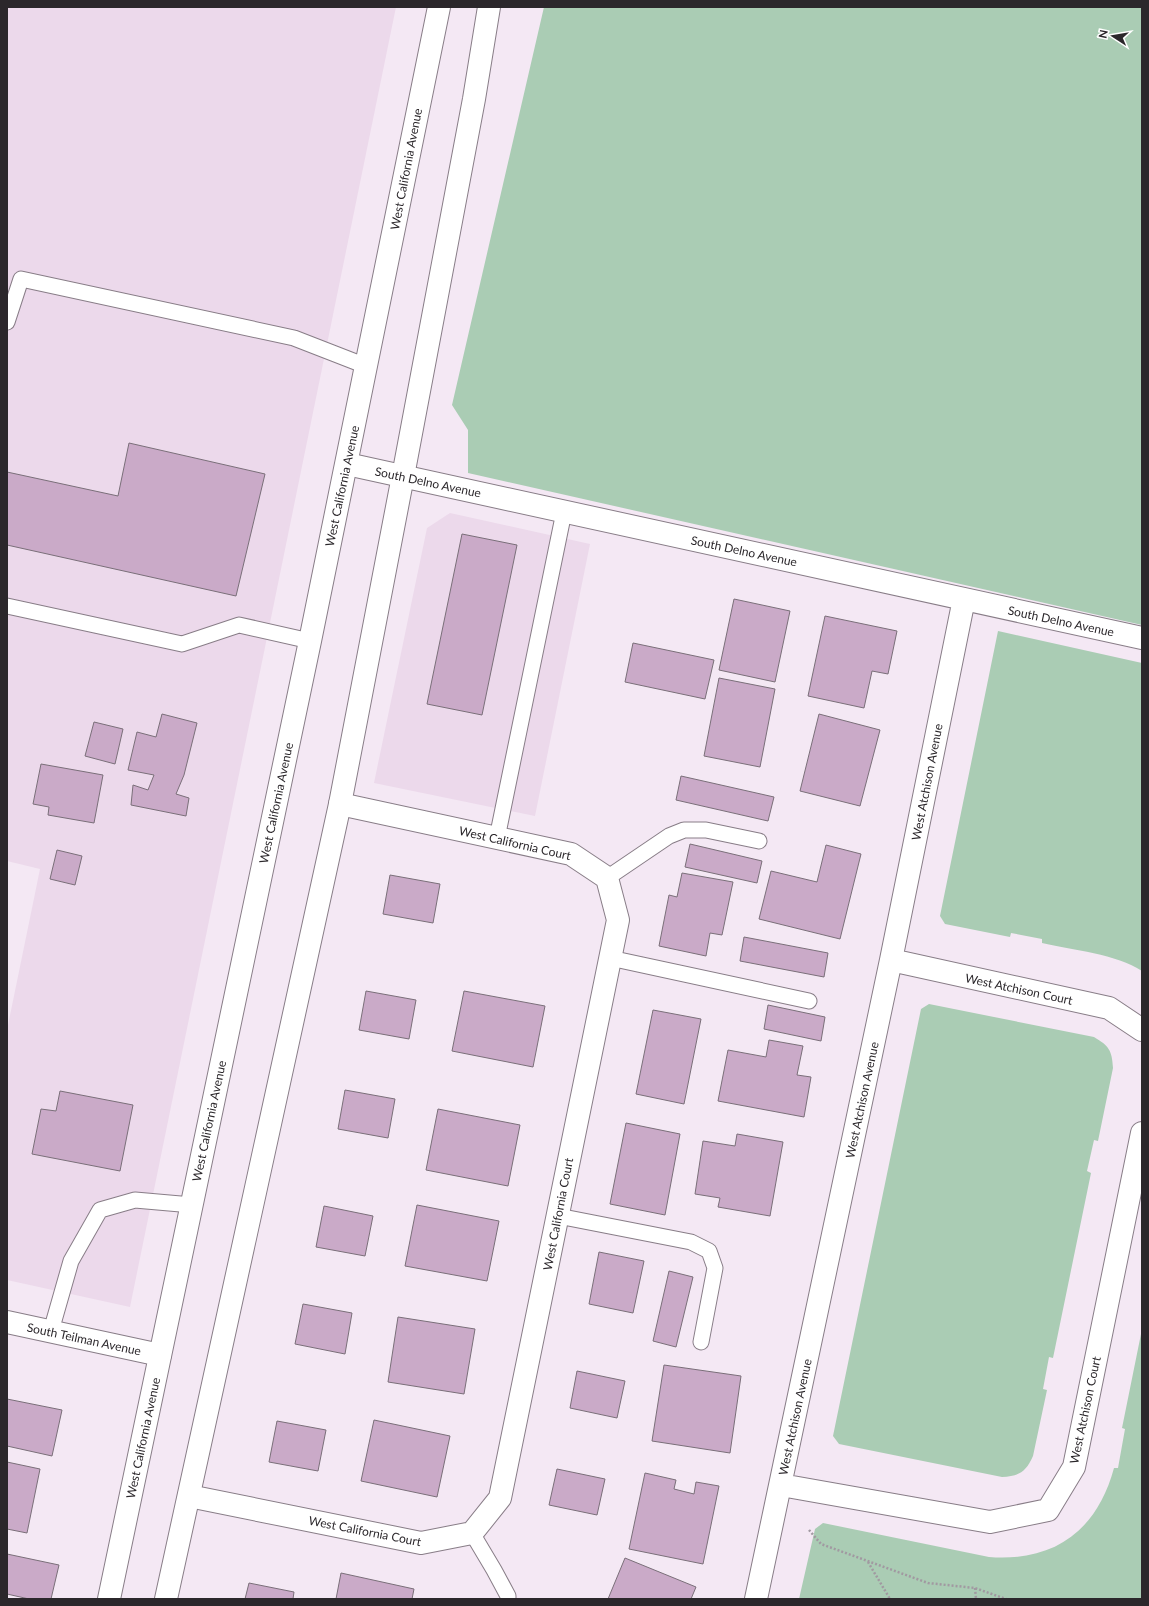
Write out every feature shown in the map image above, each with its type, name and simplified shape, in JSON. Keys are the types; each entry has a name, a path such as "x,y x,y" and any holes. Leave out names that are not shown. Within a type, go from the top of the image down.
{"street":[{"name":"West California Avenue","path":"109,1599 347,464 439,7"},
{"path":"166,1599 340,804 474,99 489,7"},
{"name":"South Delno Avenue","path":"347,464 1142,638"},
{"name":"West Atchison Avenue","path":"756,1599 891,960 964,599"},
{"name":"West California Court","path":"189,1496 421,1543 472,1533 500,1498 618,920 607,878 571,854 340,804"},
{"name":"West Atchison Court","path":"891,960 1109,1008 1142,1030"},
{"name":"West Atchison Court","path":"781,1485 990,1522 1048,1510 1074,1467 1142,1133"},
{"name":"South Teilman Avenue","path":"7,1322 160,1355"}],"lane":[{"path":"7,322 21,279 294,338 366,366"},
{"path":"497,838 564,512"},
{"path":"7,606 182,644 239,626 310,641"},
{"path":"607,878 669,836 684,830 706,830 759,841"},
{"path":"610,958 809,1000"},
{"path":"51,1331 71,1261 100,1210 135,1200 192,1205"},
{"path":"558,1216 692,1242 709,1251 715,1268 701,1342"},
{"path":"472,1533 494,1570 508,1596 508,1599"}],"path":[{"path":"809,1530 821,1544 868,1561 928,1582 975,1588 1006,1599"},
{"path":"868,1561 890,1599"},
{"path":"975,1588 976,1599"}],"shaded area":[{"path":"7,7 396,7 130,1307 7,1280 7,1030 40,869 7,861"},
{"path":"450,513 590,544 535,816 374,783 427,528"}],"green space":[{"path":"544,7 1142,7 1142,625 468,473 468,430 452,405"},
{"path":"998,631 1142,663 1142,971 1120,960 1094,953 1042,943 1042,939 1011,933 1010,937 945,924 940,916"},
{"path":"929,1004 1094,1037 1109,1049 1112,1057 1113,1068 1098,1141 1094,1140 1087,1171 1091,1173 1053,1358 1049,1357 1043,1389 1047,1390 1033,1456 1025,1469 1013,1476 1002,1477 839,1444 833,1436 921,1009"},
{"path":"1142,1329 1142,1599 799,1599 815,1529 823,1523 989,1557 1012,1557 1034,1554 1053,1548 1070,1538 1084,1525 1096,1509 1106,1490 1114,1468 1118,1468 1125,1429 1122,1428"}],"building":[{"path":"129,443 265,474 236,596 7,545 7,472 118,496"},
{"path":"462,534 517,545 482,715 427,704"},
{"path":"734,599 790,611 775,682 719,670"},
{"path":"825,616 897,631 888,674 872,671 864,708 808,696"},
{"path":"633,643 714,660 705,699 625,682"},
{"path":"719,678 775,689 760,767 704,756"},
{"path":"162,714 197,723 184,775 176,794 189,798 186,816 131,805 133,785 148,790 154,775 128,770 137,732 156,737"},
{"path":"819,714 880,730 860,806 800,791"},
{"path":"94,722 123,729 115,764 85,756"},
{"path":"41,764 103,775 94,823 48,815 49,807 33,804"},
{"path":"681,776 774,797 768,821 676,800"},
{"path":"690,844 762,861 757,883 685,867"},
{"path":"826,845 861,854 840,939 759,919 771,871 817,882"},
{"path":"57,850 82,856 75,885 50,879"},
{"path":"682,873 733,882 722,935 710,933 706,956 659,946 669,895 677,897"},
{"path":"390,875 440,884 433,923 383,914"},
{"path":"744,937 828,953 824,977 740,961"},
{"path":"366,991 416,1000 409,1039 359,1030"},
{"path":"464,991 545,1006 533,1067 452,1051"},
{"path":"768,1005 825,1017 821,1041 764,1029"},
{"path":"653,1010 701,1019 684,1104 636,1094"},
{"path":"769,1040 803,1046 797,1075 811,1077 804,1117 718,1101 728,1050 766,1057"},
{"path":"345,1090 395,1099 388,1138 338,1129"},
{"path":"60,1091 133,1105 120,1171 32,1154 41,1109 56,1111"},
{"path":"438,1109 520,1125 508,1186 426,1170"},
{"path":"626,1123 680,1134 665,1215 610,1204"},
{"path":"737,1134 783,1142 770,1216 718,1207 720,1198 695,1194 703,1141 735,1146"},
{"path":"417,1205 499,1221 487,1281 405,1266"},
{"path":"324,1206 373,1216 365,1256 316,1247"},
{"path":"599,1252 644,1261 633,1313 589,1304"},
{"path":"669,1271 693,1277 676,1347 653,1341"},
{"path":"303,1304 352,1313 345,1354 295,1344"},
{"path":"398,1317 475,1329 464,1394 388,1382"},
{"path":"664,1365 741,1376 730,1453 652,1441"},
{"path":"577,1371 625,1381 617,1418 570,1408"},
{"path":"7,1399 62,1410 52,1456 7,1446"},
{"path":"374,1420 450,1436 437,1497 361,1481"},
{"path":"277,1421 326,1430 318,1471 269,1462"},
{"path":"7,1462 40,1469 27,1533 7,1529"},
{"path":"557,1469 605,1479 597,1515 549,1505"},
{"path":"645,1473 676,1480 674,1489 694,1494 696,1482 719,1486 703,1564 629,1549"},
{"path":"7,1554 59,1565 51,1599 29,1599 7,1594"},
{"path":"625,1558 696,1587 691,1599 608,1599"},
{"path":"341,1573 414,1589 412,1599 336,1599"},
{"path":"249,1583 294,1592 293,1599 245,1599"}]}
